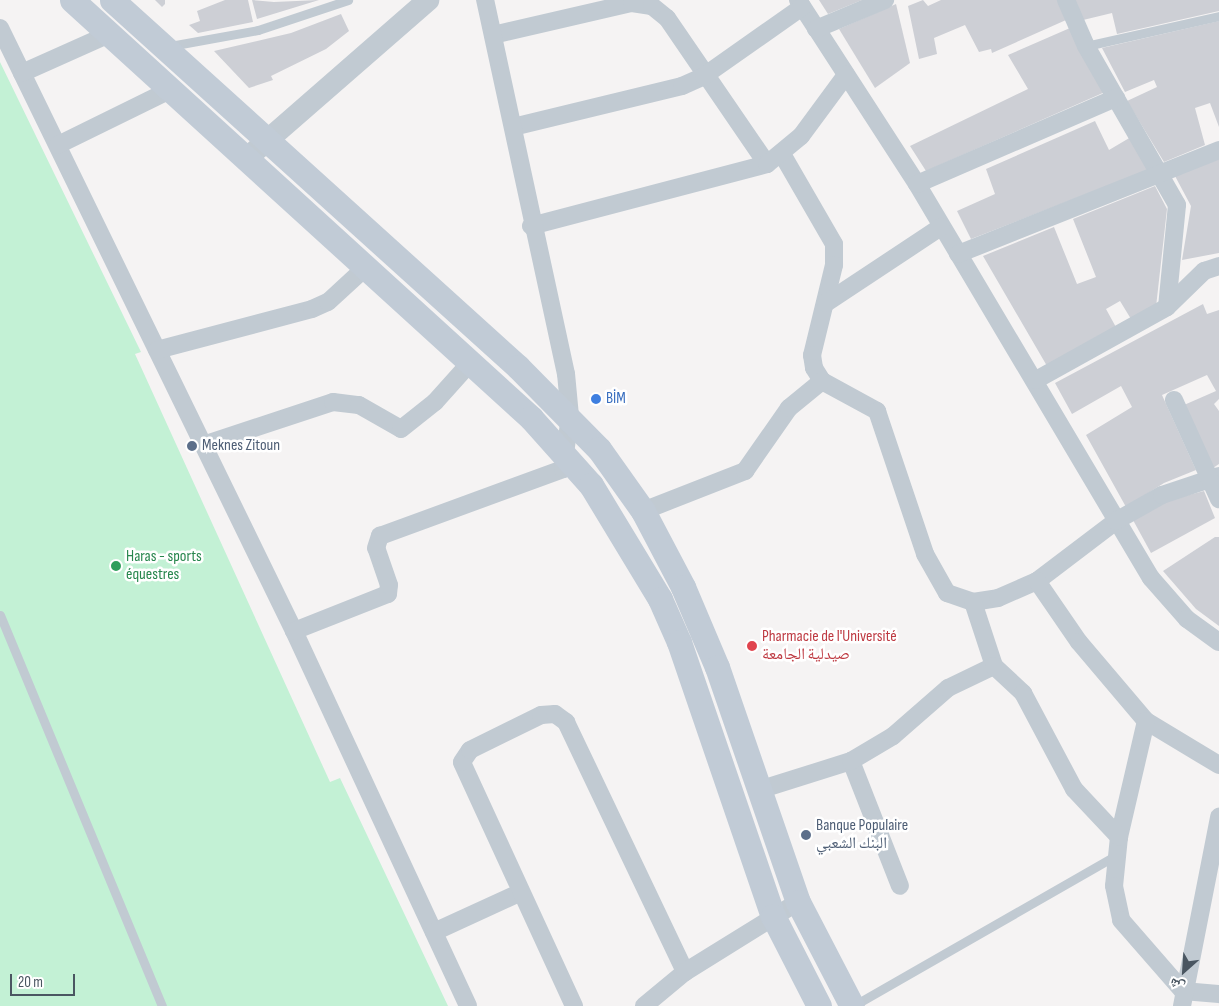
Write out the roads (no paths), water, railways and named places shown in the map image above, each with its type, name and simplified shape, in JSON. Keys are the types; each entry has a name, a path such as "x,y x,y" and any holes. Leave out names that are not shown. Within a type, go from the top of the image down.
{"main road":[{"path":"72,0 567,454 612,517 679,642 773,916 819,1006"},
{"path":"112,0 570,416 643,511 700,625 798,902 852,1006"}],"street":[{"path":"246,159 266,139 428,0"},
{"path":"294,631 388,594 389,584 376,548 380,536 556,475 563,469 567,454 570,416 566,374 531,226 513,128 485,0"},
{"path":"816,30 886,0"},
{"path":"1066,0 1086,46 1162,174 1178,213 1168,307"},
{"path":"493,35 642,2 668,18 704,76 767,164"},
{"path":"513,128 682,86 704,76 800,3 917,184 941,227 1036,380 1116,521 1151,578 1187,618 1219,642"},
{"path":"0,28 294,631 468,1006"},
{"path":"22,73 109,34"},
{"path":"531,226 767,164 782,154 802,136 846,75"},
{"path":"58,146 170,90"},
{"path":"917,184 1116,98"},
{"path":"958,254 1219,150"},
{"path":"782,154 834,244 826,303 812,355 822,381 877,411 896,476 933,571 947,593 974,602 998,598 1037,581 1116,521 1162,495 1215,479"},
{"path":"826,303 941,227"},
{"path":"1036,380 1168,307 1204,271 1219,266"},
{"path":"157,350 312,309 328,302 365,268"},
{"path":"203,445 333,402 360,405 401,429 435,402 470,363"},
{"path":"643,511 745,471 789,408 822,381"},
{"path":"1174,400 1215,479 1219,499"},
{"path":"1037,581 1079,642 1146,722 1219,765"},
{"path":"974,602 994,666 1023,694 1074,789 1119,837"},
{"path":"759,790 851,761 893,736 948,688 994,666"},
{"path":"574,1006 519,893 462,762 470,750 541,714 555,714 566,722 685,972"},
{"path":"1146,722 1119,837 1114,886 1121,920 1182,999"},
{"path":"851,761 900,886"},
{"path":"1182,999 1219,817"},
{"path":"434,932 519,893"},
{"path":"647,1006 685,972 798,902"},
{"path":"1182,999 1219,994"}],"lane":[{"path":"164,47 258,30 348,0"},
{"path":"1086,46 1219,16"},
{"path":"0,615 162,1006"},
{"path":"852,1006 1117,855"}],"place":[{"name":"BİM","path":"596,399"},
{"name":"Meknes Zitoun","path":"192,446"},
{"name":"Haras - sports équestres","path":"116,566"},
{"name":"Pharmacie de l'Université صيدلية الجامعة","path":"752,646"},
{"name":"Banque Populaire البنك الشعبي","path":"806,835"}]}
